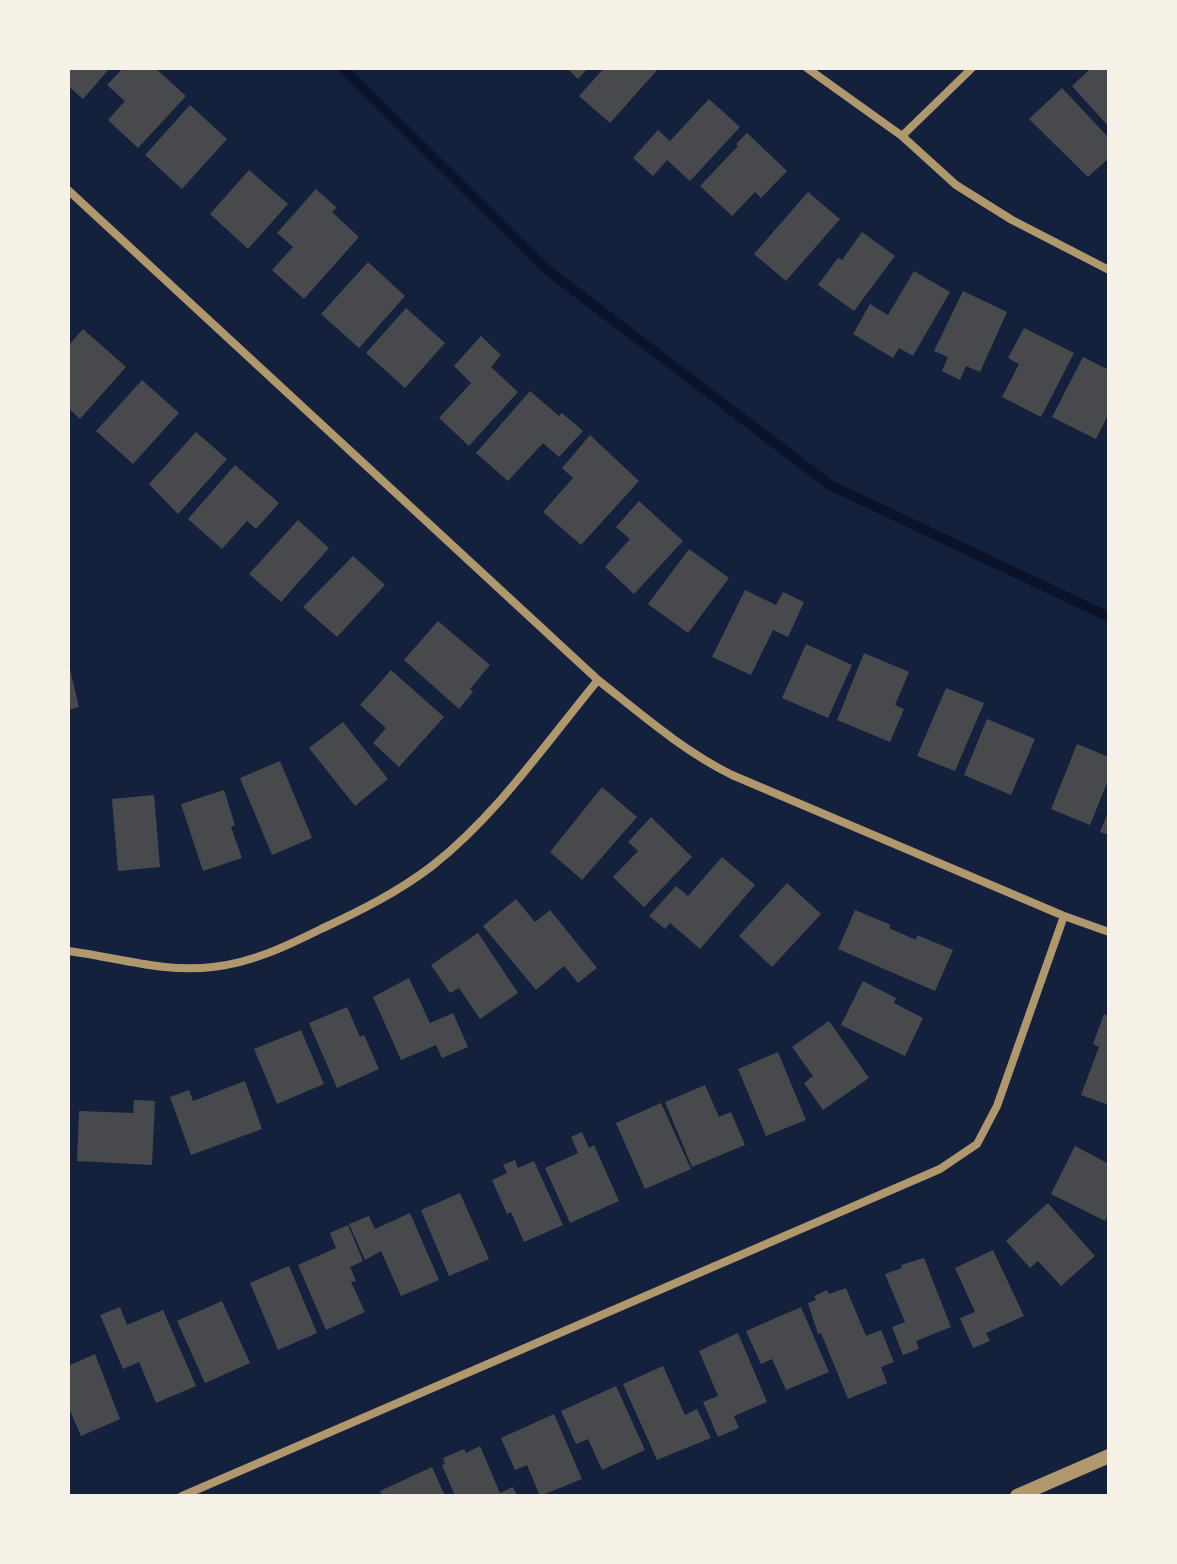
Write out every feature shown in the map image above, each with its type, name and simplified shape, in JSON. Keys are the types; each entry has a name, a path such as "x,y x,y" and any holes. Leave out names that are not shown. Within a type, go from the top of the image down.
{"street":[{"path":"807,68 902,136 956,185 1012,220 1109,270"},
{"path":"902,136 972,68"},
{"path":"68,190 598,680 675,741 705,762 1064,916 1109,932"},
{"path":"68,951 177,969 214,967 249,960 291,944 380,901 431,866 463,839 502,797 598,680"},
{"path":"182,1496 940,1169 977,1144 997,1106 1064,916"},
{"path":"1017,1496 1109,1456"}],"building":[{"path":"68,68 110,68 83,99 68,86"},
{"path":"123,68 155,68 186,96 138,148 108,120 125,101 107,85"},
{"path":"567,68 588,68 578,79"},
{"path":"604,68 659,68 610,123 579,96"},
{"path":"1091,68 1109,68 1109,127 1072,86"},
{"path":"1062,88 1109,138 1109,158 1088,177 1029,119"},
{"path":"709,99 740,127 690,181 667,160 653,176 633,158 658,130 670,141"},
{"path":"190,105 227,139 182,189 145,155"},
{"path":"747,133 787,171 761,198 755,192 732,216 700,186"},
{"path":"249,170 288,204 248,249 210,214"},
{"path":"316,189 337,208 332,212 359,237 304,299 272,270 293,247 277,233"},
{"path":"808,192 840,219 786,281 754,254"},
{"path":"862,232 895,256 854,311 818,285 838,258 842,260"},
{"path":"368,262 405,296 359,348 321,314"},
{"path":"914,271 950,292 913,356 899,348 893,358 853,334 870,304 888,315"},
{"path":"963,291 1007,312 980,372 966,366 960,380 942,371 948,357 934,351"},
{"path":"406,308 445,343 405,388 366,353"},
{"path":"1024,328 1074,353 1041,417 1002,397 1019,364 1008,358"},
{"path":"83,329 126,367 80,419 68,408 68,346"},
{"path":"481,336 501,355 491,367 518,392 469,446 439,418 471,383 454,366"},
{"path":"1083,357 1109,370 1109,413 1096,439 1052,417"},
{"path":"142,380 179,413 133,464 96,431"},
{"path":"530,391 559,416 562,413 583,431 559,457 543,443 508,481 476,453"},
{"path":"196,432 227,459 178,514 149,484"},
{"path":"590,435 639,481 581,545 543,512 573,478 562,468"},
{"path":"235,465 279,503 256,529 247,521 222,549 188,519"},
{"path":"639,501 683,541 634,594 605,567 630,539 616,527"},
{"path":"298,520 329,548 281,602 249,574"},
{"path":"689,549 729,578 688,633 648,604"},
{"path":"353,556 385,585 337,637 303,607"},
{"path":"745,590 776,605 783,592 804,602 788,637 773,630 751,675 712,657"},
{"path":"438,621 490,665 470,689 473,692 459,709 404,660"},
{"path":"806,644 852,665 828,718 782,698"},
{"path":"864,653 909,672 895,705 904,709 890,742 837,720"},
{"path":"68,661 79,707 68,710"},
{"path":"391,670 444,717 399,767 373,743 386,728 360,705"},
{"path":"946,688 984,703 955,771 917,756"},
{"path":"987,719 1035,739 1011,795 964,775"},
{"path":"343,722 388,779 355,806 309,748"},
{"path":"1077,744 1109,757 1109,778 1090,825 1051,809"},
{"path":"280,761 312,838 272,855 240,778"},
{"path":"602,787 637,817 582,880 550,852"},
{"path":"224,790 235,825 231,827 242,858 203,871 181,804"},
{"path":"154,795 160,867 118,871 112,799"},
{"path":"1109,810 1109,835 1100,832"},
{"path":"651,817 692,857 644,907 613,877 638,851 628,842"},
{"path":"722,857 755,885 700,949 670,923 665,929 649,916 676,886 688,896"},
{"path":"787,883 821,914 772,967 739,936"},
{"path":"516,899 535,922 550,910 597,968 578,983 564,966 536,990 483,926"},
{"path":"855,910 891,925 889,928 916,940 917,935 953,950 935,991 838,949"},
{"path":"478,933 518,993 480,1019 459,988 450,993 431,965"},
{"path":"409,978 430,1023 453,1013 468,1047 442,1058 436,1045 401,1060 373,997"},
{"path":"863,981 896,998 894,1003 923,1018 905,1056 841,1025"},
{"path":"347,1007 379,1069 337,1088 309,1023"},
{"path":"1104,1014 1109,1016 1109,1105 1081,1095 1099,1047 1093,1044"},
{"path":"829,1021 869,1078 823,1110 804,1083 813,1076 792,1047"},
{"path":"301,1030 324,1084 277,1104 254,1049"},
{"path":"778,1052 806,1120 766,1136 738,1069"},
{"path":"245,1081 262,1129 191,1155 170,1097 189,1090 193,1101"},
{"path":"705,1085 719,1117 731,1112 745,1145 692,1167 665,1102"},
{"path":"134,1100 155,1101 152,1165 77,1161 79,1111 133,1113"},
{"path":"661,1103 691,1169 645,1189 616,1123"},
{"path":"582,1132 589,1148 594,1145 619,1201 570,1223 545,1168 578,1153 571,1137"},
{"path":"1075,1146 1109,1164 1109,1213 1105,1221 1051,1194"},
{"path":"515,1160 518,1168 534,1161 563,1225 524,1242 492,1180 507,1173 503,1165"},
{"path":"460,1193 489,1259 449,1276 421,1210"},
{"path":"1048,1203 1095,1256 1061,1286 1038,1261 1030,1268 1006,1241"},
{"path":"410,1213 439,1280 401,1296 381,1251 365,1260 349,1224 369,1216 375,1229"},
{"path":"348,1225 363,1261 350,1267 356,1281 351,1282 365,1312 326,1330 298,1265 336,1248 330,1233"},
{"path":"993,1250 1024,1316 986,1333 990,1341 973,1348 960,1318 975,1312 955,1268"},
{"path":"924,1258 951,1327 916,1341 919,1349 903,1355 892,1327 905,1322 885,1274"},
{"path":"289,1266 317,1333 278,1350 250,1283"},
{"path":"846,1288 866,1336 881,1330 894,1362 881,1367 887,1383 848,1399 821,1333 818,1334 808,1303 827,1290 829,1294"},
{"path":"222,1301 250,1363 205,1383 177,1321"},
{"path":"120,1307 127,1325 163,1310 196,1386 156,1403 139,1362 123,1369 100,1315"},
{"path":"801,1307 829,1372 786,1390 772,1359 761,1364 746,1331"},
{"path":"738,1333 767,1402 734,1416 739,1428 718,1437 703,1402 718,1396 699,1351"},
{"path":"95,1354 120,1419 81,1436 68,1406 68,1366"},
{"path":"663,1366 685,1415 697,1409 711,1438 657,1460 623,1384"},
{"path":"616,1386 645,1450 602,1470 588,1439 576,1444 561,1411"},
{"path":"554,1414 582,1479 540,1496 527,1465 515,1470 501,1438"},
{"path":"480,1446 500,1493 513,1487 517,1496 455,1496 442,1465 445,1464 443,1458"},
{"path":"432,1467 445,1496 382,1496 380,1491"}],"waterway":[{"path":"343,68 546,269 830,485 1109,617"}]}
